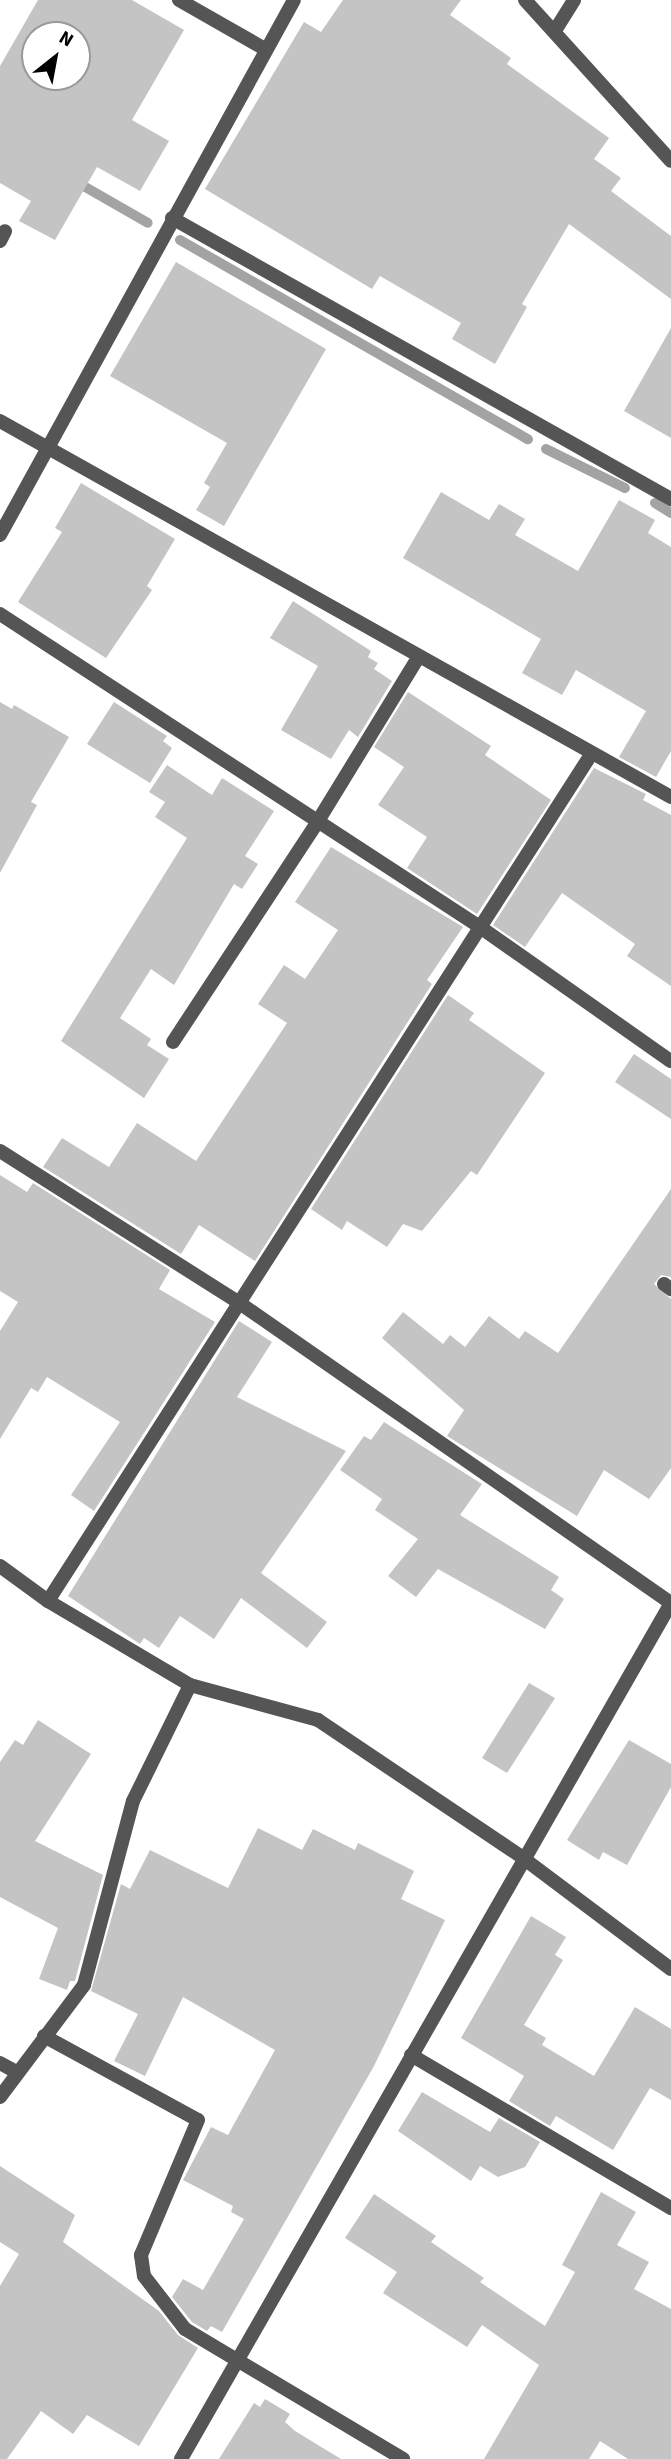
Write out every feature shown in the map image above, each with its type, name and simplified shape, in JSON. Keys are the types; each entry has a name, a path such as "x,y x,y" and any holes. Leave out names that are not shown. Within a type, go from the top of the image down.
{"street":[{"path":"179,0 265,49"},
{"path":"0,535 294,0"},
{"path":"555,29 574,0"},
{"path":"531,2 671,161"},
{"path":"172,218 671,499"},
{"path":"0,421 671,797"},
{"path":"0,614 480,928 671,1060"},
{"path":"173,1042 318,821 419,656"},
{"path":"48,1601 592,753"},
{"path":"0,1150 241,1304 671,1603 180,2459"},
{"path":"0,1566 48,1601 190,1685 318,1720 523,1858 671,1969"},
{"path":"0,2097 16,2072 85,1985 133,1801 190,1685"},
{"path":"44,2036 198,2120 141,2255 144,2276 185,2329 403,2459"},
{"path":"411,2055 671,2208"},
{"path":"0,2063 16,2072"}],"building":[{"path":"38,0 132,0 184,30 132,120 169,141 140,191 97,167 55,240 19,221 31,201 0,183 0,66 21,30 21,91 91,91 91,21 26,21"},
{"path":"343,0 461,0 450,15 511,58 507,64 609,138 594,159 621,178 611,191 671,236 671,299 569,224 522,304 527,307 495,364 452,339 461,323 380,276 372,289 205,189 304,22 321,32"},
{"path":"176,262 326,349 224,526 196,510 210,487 204,483 227,443 110,376"},
{"path":"671,328 671,438 624,411"},
{"path":"81,483 175,539 147,586 152,590 106,658 18,602 62,532 55,528"},
{"path":"441,492 489,520 499,504 525,519 515,535 578,571 619,500 655,520 648,533 671,547 671,751 656,777 619,757 646,711 576,670 562,695 522,673 541,639 403,558"},
{"path":"293,601 371,651 368,657 378,663 374,669 392,681 358,737 349,730 331,759 281,730 318,666 270,638"},
{"path":"408,692 491,746 485,755 551,800 477,914 407,868 427,837 378,805 404,767 374,747"},
{"path":"0,702 12,709 14,705 69,737 31,802 37,805 0,873"},
{"path":"114,702 167,736 163,741 172,748 150,783 87,744"},
{"path":"167,765 212,795 222,778 274,811 245,856 258,864 242,889 234,884 174,985 151,969 120,1018 151,1039 147,1045 169,1059 144,1098 61,1041 187,838 155,817 165,802 149,792"},
{"path":"594,768 646,794 643,800 671,815 671,986 627,956 635,944 562,893 525,947 493,925"},
{"path":"331,847 463,927 427,980 432,984 255,1261 199,1225 181,1254 43,1167 62,1138 109,1167 137,1123 196,1161 287,1023 258,1004 284,965 305,979 338,930 295,902"},
{"path":"448,995 474,1013 469,1020 545,1073 477,1175 471,1171 422,1231 403,1224 387,1247 347,1221 342,1230 311,1209"},
{"path":"634,1054 671,1079 671,1119 615,1082"},
{"path":"0,1175 27,1192 33,1183 170,1270 159,1289 215,1322 94,1511 71,1495 120,1422 47,1377 38,1392 31,1388 0,1439 0,1331 18,1302 0,1291"},
{"path":"671,1189 671,1277 661,1275 654,1284 671,1299 671,1468 649,1499 604,1470 577,1516 447,1436 464,1410 382,1338 403,1312 443,1344 450,1335 465,1347 489,1316 519,1339 525,1331 558,1353"},
{"path":"239,1321 272,1342 237,1397 346,1451 261,1573 327,1622 307,1648 241,1598 214,1639 180,1616 159,1648 144,1638 140,1644 68,1596"},
{"path":"384,1422 482,1484 460,1515 559,1577 551,1590 564,1599 545,1629 438,1569 416,1597 388,1576 418,1539 375,1510 382,1499 340,1470 364,1436 371,1440"},
{"path":"529,1683 555,1698 507,1773 482,1758"},
{"path":"38,1720 91,1754 35,1841 103,1875 75,1981 70,1981 67,1990 39,1979 58,1928 0,1897 0,1762 15,1740 23,1745"},
{"path":"629,1740 671,1764 671,1787 627,1865 603,1852 599,1860 567,1840"},
{"path":"258,1828 302,1850 313,1829 355,1850 358,1843 414,1871 401,1899 445,1920 374,2066 222,2332 211,2326 207,2331 192,2322 172,2297 183,2279 203,2290 244,2219 231,2212 233,2206 183,2180 211,2127 228,2135 275,2050 183,1997 145,2076 114,2061 138,2014 91,1991 121,1884 130,1889 150,1850 228,1888"},
{"path":"531,1916 566,1937 555,1955 563,1960 524,2025 546,2038 542,2045 594,2076 635,2007 671,2029 671,2100 650,2088 613,2150 556,2116 550,2126 509,2101 524,2076 461,2038"},
{"path":"422,2092 490,2132 499,2118 540,2142 525,2167 498,2177 480,2166 471,2181 398,2131"},
{"path":"0,2166 75,2215 63,2242 159,2311 178,2335 198,2348 139,2446 87,2415 73,2434 41,2411 7,2459 0,2459 0,2286 19,2254 0,2242"},
{"path":"601,2192 636,2212 617,2245 649,2262 634,2289 671,2309 671,2459 628,2459 600,2441 589,2459 484,2459 539,2365 482,2325 467,2347 383,2293 397,2272 345,2238 374,2194 436,2236 431,2242 484,2278 480,2282 545,2326 575,2272 562,2265"},
{"path":"265,2399 290,2414 285,2422 295,2431 341,2459 219,2459 254,2403 260,2407"}],"waterway":[{"path":"73,180 148,223"},
{"path":"180,240 528,439"},
{"path":"546,449 625,488"},
{"path":"655,503 671,513"}]}
